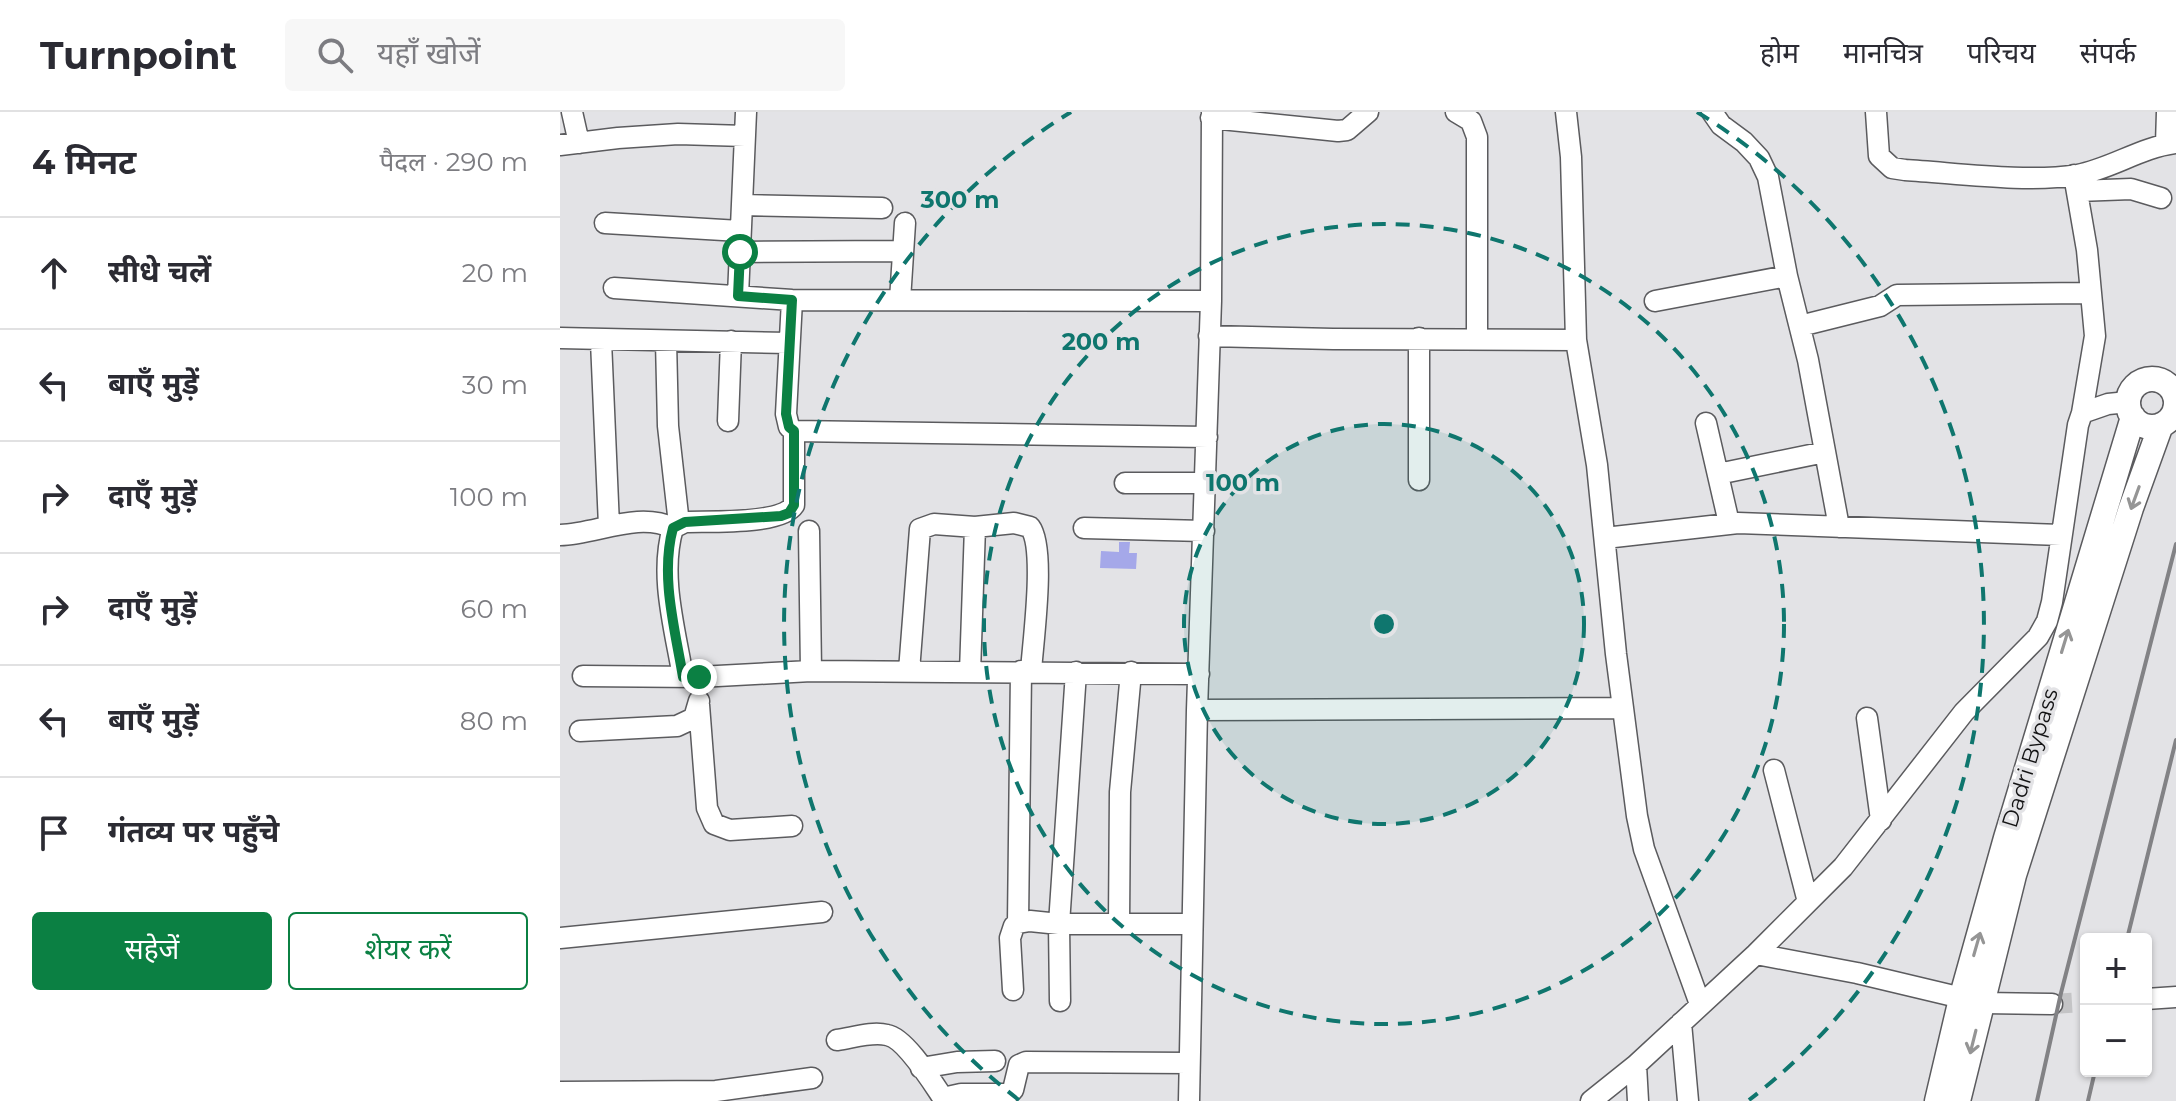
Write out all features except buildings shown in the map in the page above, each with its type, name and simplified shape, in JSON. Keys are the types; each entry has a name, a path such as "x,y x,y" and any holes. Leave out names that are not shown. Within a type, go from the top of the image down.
{"main road":[{"path":"2154,379 2171,400 2146,426 2130,410 2133,388 2154,379"},
{"name":"Dadri Bypass","path":"1937,1101 2014,875 2126,523 2171,400"},
{"name":"Dadri Bypass","path":"1958,1101 1972,1001 2006,838 2130,410"}],"street":[{"path":"572,112 569,144 678,134 745,136"},
{"path":"738,296 746,112"},
{"path":"1189,1101 1191,924 1211,301 1211,115 1338,131 1357,124 1368,112"},
{"path":"1456,112 1471,121 1477,137 1477,339"},
{"path":"1566,112 1571,157 1576,340 1592,427 1640,834 1700,1004"},
{"path":"1712,112 1721,125 1759,158 1768,177 1839,527"},
{"path":"1876,112 1879,156 1892,168 2131,189 2161,198"},
{"path":"2076,183 2097,170 2171,144 2167,112"},
{"path":"1591,1101 1636,1065 1756,954 1843,867 1964,712 2038,637 2047,621 2095,336 2076,183"},
{"path":"742,205 882,208"},
{"path":"605,223 740,242 903,251"},
{"path":"900,300 905,223"},
{"path":"1655,301 1787,276"},
{"path":"614,288 792,300 1211,301"},
{"path":"1800,326 1880,306 1897,295 2091,293"},
{"path":"560,535 609,526 657,523 676,526 767,518 789,513 794,505 794,431 786,422 792,300"},
{"path":"1209,336 1576,340"},
{"path":"560,338 788,343"},
{"path":"1419,338 1419,480"},
{"path":"601,341 609,526"},
{"path":"666,341 668,426 676,526 667,553 669,589 699,705 707,808 714,824 730,830 792,826"},
{"path":"728,421 731,341"},
{"path":"2082,413 2108,404 2130,410"},
{"path":"1706,423 1729,523"},
{"path":"794,431 1207,437"},
{"path":"1718,474 1825,452"},
{"path":"1125,483 1206,483"},
{"path":"909,671 920,529 934,524 975,527 1023,523 1033,531 1037,589 1026,671 1018,923 1010,938 1013,990"},
{"path":"1605,538 1729,523 2061,535"},
{"path":"970,672 975,527"},
{"path":"1084,528 1204,531"},
{"path":"809,531 811,671"},
{"path":"583,676 691,677 811,671 1199,674"},
{"path":"1060,1001 1059,924 1076,672"},
{"path":"1119,924 1120,792 1131,672"},
{"path":"580,731 677,726 694,718 699,705"},
{"path":"1197,710 1623,708"},
{"path":"1867,718 1881,820"},
{"path":"1774,770 1808,902"},
{"path":"560,938 822,912"},
{"path":"1018,923 1191,924"},
{"path":"1756,954 1857,973 1972,1001 2052,1004"},
{"path":"2152,999 2176,997"},
{"path":"1681,1023 1688,1101"},
{"path":"837,1040 882,1034 893,1036 903,1044 944,1100 958,1095 1008,1094 1013,1090 1019,1065 1026,1062 1189,1063"},
{"path":"921,1068 957,1062 995,1061"},
{"path":"1636,1065 1638,1101"},
{"path":"566,1095 717,1096 784,1092 812,1078"}],"tunnel":[{"path":"2052,1004 2080,1002"}],"railway":[{"path":"2037,1101 2061,993 2176,544"},
{"path":"2128,933 2176,740"},
{"path":"2088,1101 2094,1077"}],"route":[{"path":"699,677 683,677 669,589 667,553 673,528 685,522 781,516 789,513 794,505 794,431 786,422 792,300 738,296 740,252"}]}
